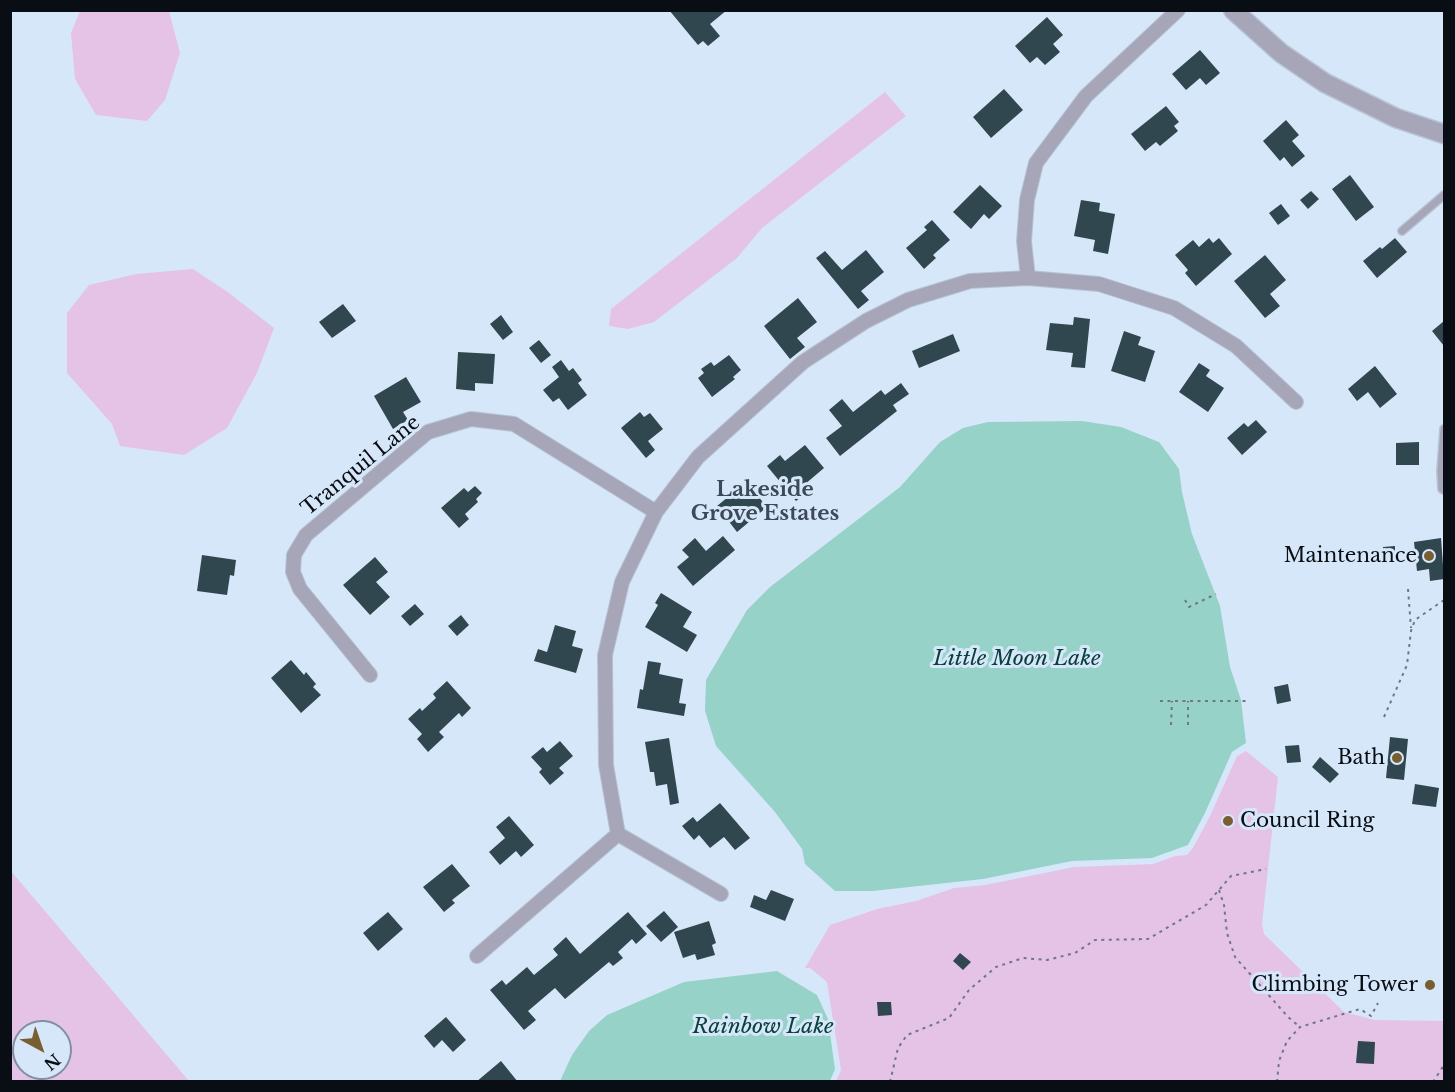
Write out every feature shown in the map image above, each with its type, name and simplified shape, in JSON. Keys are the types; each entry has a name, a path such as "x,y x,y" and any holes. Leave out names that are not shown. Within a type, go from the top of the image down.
{"street":[{"path":"1028,279 1024,241 1027,200 1036,163 1086,96 1178,10"},
{"path":"1233,10 1281,53 1325,83 1396,118 1444,134"},
{"path":"721,894 618,834 606,765 606,655 622,582 656,512 698,457 803,362 866,321 908,300 970,281 1028,279 1099,284 1173,308 1236,346 1296,402"},
{"name":"Tranquil Lane","path":"370,675 300,589 293,572 294,555 306,535 428,432 471,419 514,424 656,512"},
{"path":"477,956 618,834"}],"lane":[{"path":"1402,231 1444,195"},
{"path":"1444,429 1441,471 1442,489 1444,490"}],"path":[{"path":"1384,717 1407,665 1411,631 1408,589"},
{"path":"1185,600 1189,607 1216,594"},
{"path":"1411,631 1415,620 1444,600"},
{"path":"1160,701 1246,701"},
{"path":"1171,725 1172,701"},
{"path":"1188,701 1188,725"},
{"path":"890,1082 898,1048 907,1035 949,1018 969,990 996,967 1023,958 1047,960 1076,953 1095,940 1148,939 1206,904 1231,876 1266,869"},
{"path":"1219,890 1224,905 1227,933 1235,957 1288,1017 1300,1027"},
{"path":"1277,1082 1279,1061 1287,1041 1300,1027 1360,1009 1371,1016 1378,1003"},
{"path":"1433,1082 1444,1065"}],"shaded area":[{"path":"80,11 169,11 180,53 165,100 147,121 96,115 75,79 71,33"},
{"path":"885,92 906,116 762,228 737,258 654,322 628,329 609,326 611,309"},
{"path":"193,269 274,328 257,373 227,428 184,455 120,446 112,424 67,373 67,313 89,285 136,274"},
{"path":"1246,751 1278,777 1262,924 1264,934 1344,1012 1375,1020 1444,1021 1444,1081 836,1081 841,1070 827,982 810,968 805,968 830,925 877,909 916,901 954,888 985,885 1074,867 1153,864 1175,856 1187,855 1210,816 1237,756"},
{"path":"11,871 189,1081 11,1081"}],"water":[{"name":"Little Moon Lake","path":"1082,421 1121,427 1159,442 1179,469 1192,534 1220,606 1230,667 1241,700 1246,743 1232,752 1188,845 1152,858 1072,861 983,879 873,891 835,891 805,864 802,849 775,812 716,746 705,711 706,680 747,610 770,587 900,487 940,442 963,428 988,422"},
{"name":"Rainbow Lake","path":"777,971 817,995 828,1019 835,1069 830,1081 560,1081 572,1055 589,1031 607,1015 684,982"}],"building":[{"path":"669,10 727,10 710,24 720,36 708,46 703,41 698,45"},
{"path":"1047,17 1063,35 1053,44 1060,52 1045,65 1037,57 1030,63 1015,46"},
{"path":"1200,50 1220,73 1206,85 1200,78 1186,90 1172,74"},
{"path":"1004,89 1023,110 991,138 973,117"},
{"path":"1166,106 1179,122 1174,126 1178,131 1160,146 1156,142 1145,151 1131,134"},
{"path":"1286,120 1299,135 1292,141 1305,156 1292,167 1284,157 1280,161 1263,141"},
{"path":"1350,175 1374,207 1356,221 1332,189"},
{"path":"980,185 1002,206 989,219 984,214 971,229 953,212"},
{"path":"1311,191 1319,199 1308,209 1300,200"},
{"path":"1081,200 1100,203 1099,211 1115,214 1108,254 1093,251 1095,240 1074,236"},
{"path":"1281,204 1290,216 1278,225 1269,213"},
{"path":"932,220 950,240 933,255 936,258 924,269 906,248 927,230 924,227"},
{"path":"1209,238 1213,243 1219,238 1232,254 1196,286 1185,273 1188,270 1175,255 1193,240 1199,247"},
{"path":"1395,238 1407,252 1377,278 1363,261"},
{"path":"866,250 884,272 861,291 869,300 858,309 816,258 825,251 842,270"},
{"path":"1265,255 1286,280 1270,294 1280,306 1265,318 1234,281"},
{"path":"798,298 817,322 797,338 805,347 790,359 764,326"},
{"path":"343,304 356,321 332,338 319,322"},
{"path":"501,315 513,332 503,340 490,324"},
{"path":"1074,317 1090,319 1085,368 1071,367 1073,353 1046,350 1050,323 1073,325"},
{"path":"1444,321 1444,346 1432,331"},
{"path":"1124,331 1141,337 1138,345 1155,351 1145,382 1111,371"},
{"path":"953,334 960,351 919,368 912,351"},
{"path":"539,340 551,355 541,363 529,348"},
{"path":"458,352 495,354 493,384 475,383 475,391 456,389"},
{"path":"729,355 741,370 733,377 735,379 712,397 698,378 704,373 701,369 711,362 714,366"},
{"path":"561,360 569,371 573,368 582,380 578,383 587,395 568,410 559,398 553,402 543,390 559,377 552,367"},
{"path":"1199,363 1210,370 1206,376 1224,388 1208,412 1179,392"},
{"path":"1375,366 1397,394 1380,408 1368,392 1357,401 1348,389"},
{"path":"406,377 421,402 403,412 408,420 393,429 374,396"},
{"path":"901,383 909,394 893,405 897,411 840,456 826,438 842,426 829,410 842,399 853,412 881,390 885,395"},
{"path":"640,412 644,417 650,413 663,429 648,441 655,450 646,458 621,428"},
{"path":"1256,420 1267,432 1242,455 1227,438 1244,423 1248,427"},
{"path":"1419,442 1419,465 1396,465 1396,443"},
{"path":"805,445 824,468 804,485 809,491 796,501 767,466 780,455 785,461"},
{"path":"748,484 767,507 737,532 717,506"},
{"path":"475,486 482,493 476,499 478,502 465,514 469,519 459,528 441,508 464,488 468,492"},
{"path":"723,536 735,550 693,586 677,567 689,557 682,550 695,538 706,551"},
{"name":"Maintenance","path":"1441,538 1444,579 1430,581 1429,569 1417,571 1414,542"},
{"path":"1395,546 1395,559 1383,560 1383,547"},
{"path":"202,555 236,560 234,576 230,575 227,595 197,591"},
{"path":"375,557 388,572 376,582 390,597 370,615 343,585"},
{"path":"661,593 692,612 683,627 697,635 687,652 645,627 658,605 655,603"},
{"path":"415,604 424,614 410,626 401,616"},
{"path":"461,615 469,625 457,636 448,626"},
{"path":"555,625 576,631 572,646 583,649 576,673 534,661 538,649 547,652"},
{"path":"291,660 304,675 306,672 316,684 313,687 321,695 301,713 271,678"},
{"path":"648,661 661,663 659,674 683,679 679,703 686,704 684,716 637,708"},
{"path":"447,681 471,708 462,717 459,713 439,732 444,737 428,752 417,739 422,734 408,719 420,708 422,711 436,698 433,694"},
{"path":"1288,684 1291,701 1277,704 1274,687"},
{"name":"Bath","path":"1390,737 1408,739 1404,780 1386,778"},
{"path":"669,738 679,803 670,805 667,784 656,786 654,772 650,772 645,742"},
{"path":"560,741 573,756 559,768 564,773 550,785 539,772 542,769 531,757 543,747 547,752"},
{"path":"1299,745 1301,762 1287,763 1285,746"},
{"path":"1320,757 1339,774 1330,783 1312,767"},
{"path":"1415,784 1439,788 1436,807 1412,804"},
{"path":"720,803 750,838 735,850 724,837 710,848 699,835 694,840 682,826 693,817 697,822"},
{"path":"509,816 534,845 521,857 516,851 500,865 489,852 505,838 496,827"},
{"path":"452,864 470,886 452,900 455,903 444,912 423,887"},
{"path":"771,890 794,899 785,921 750,907 754,895 766,900"},
{"path":"664,911 678,927 661,942 646,926"},
{"path":"388,912 403,929 378,951 363,933"},
{"path":"628,912 647,934 636,944 632,939 618,952 623,958 613,966 609,962 565,999 555,988 528,1011 536,1020 524,1030 490,990 502,980 506,985 527,967 534,975 558,955 553,949 566,937 580,954"},
{"path":"709,921 716,943 712,945 715,955 697,960 695,954 683,958 674,932"},
{"path":"960,953 971,962 963,970 953,961"},
{"path":"877,1002 891,1002 892,1015 878,1016"},
{"path":"446,1017 466,1040 453,1052 442,1040 434,1048 424,1036"},
{"path":"1358,1041 1375,1042 1374,1064 1356,1063"},
{"path":"501,1061 518,1082 476,1082"}],"place":[{"name":"Maintenance","path":"1429,556"},
{"name":"Bath","path":"1397,758"},
{"name":"Council Ring","path":"1228,821"},
{"name":"Climbing Tower","path":"1430,985"}],"district":[{"name":"Lakeside Grove Estates","path":"765,502"}]}
